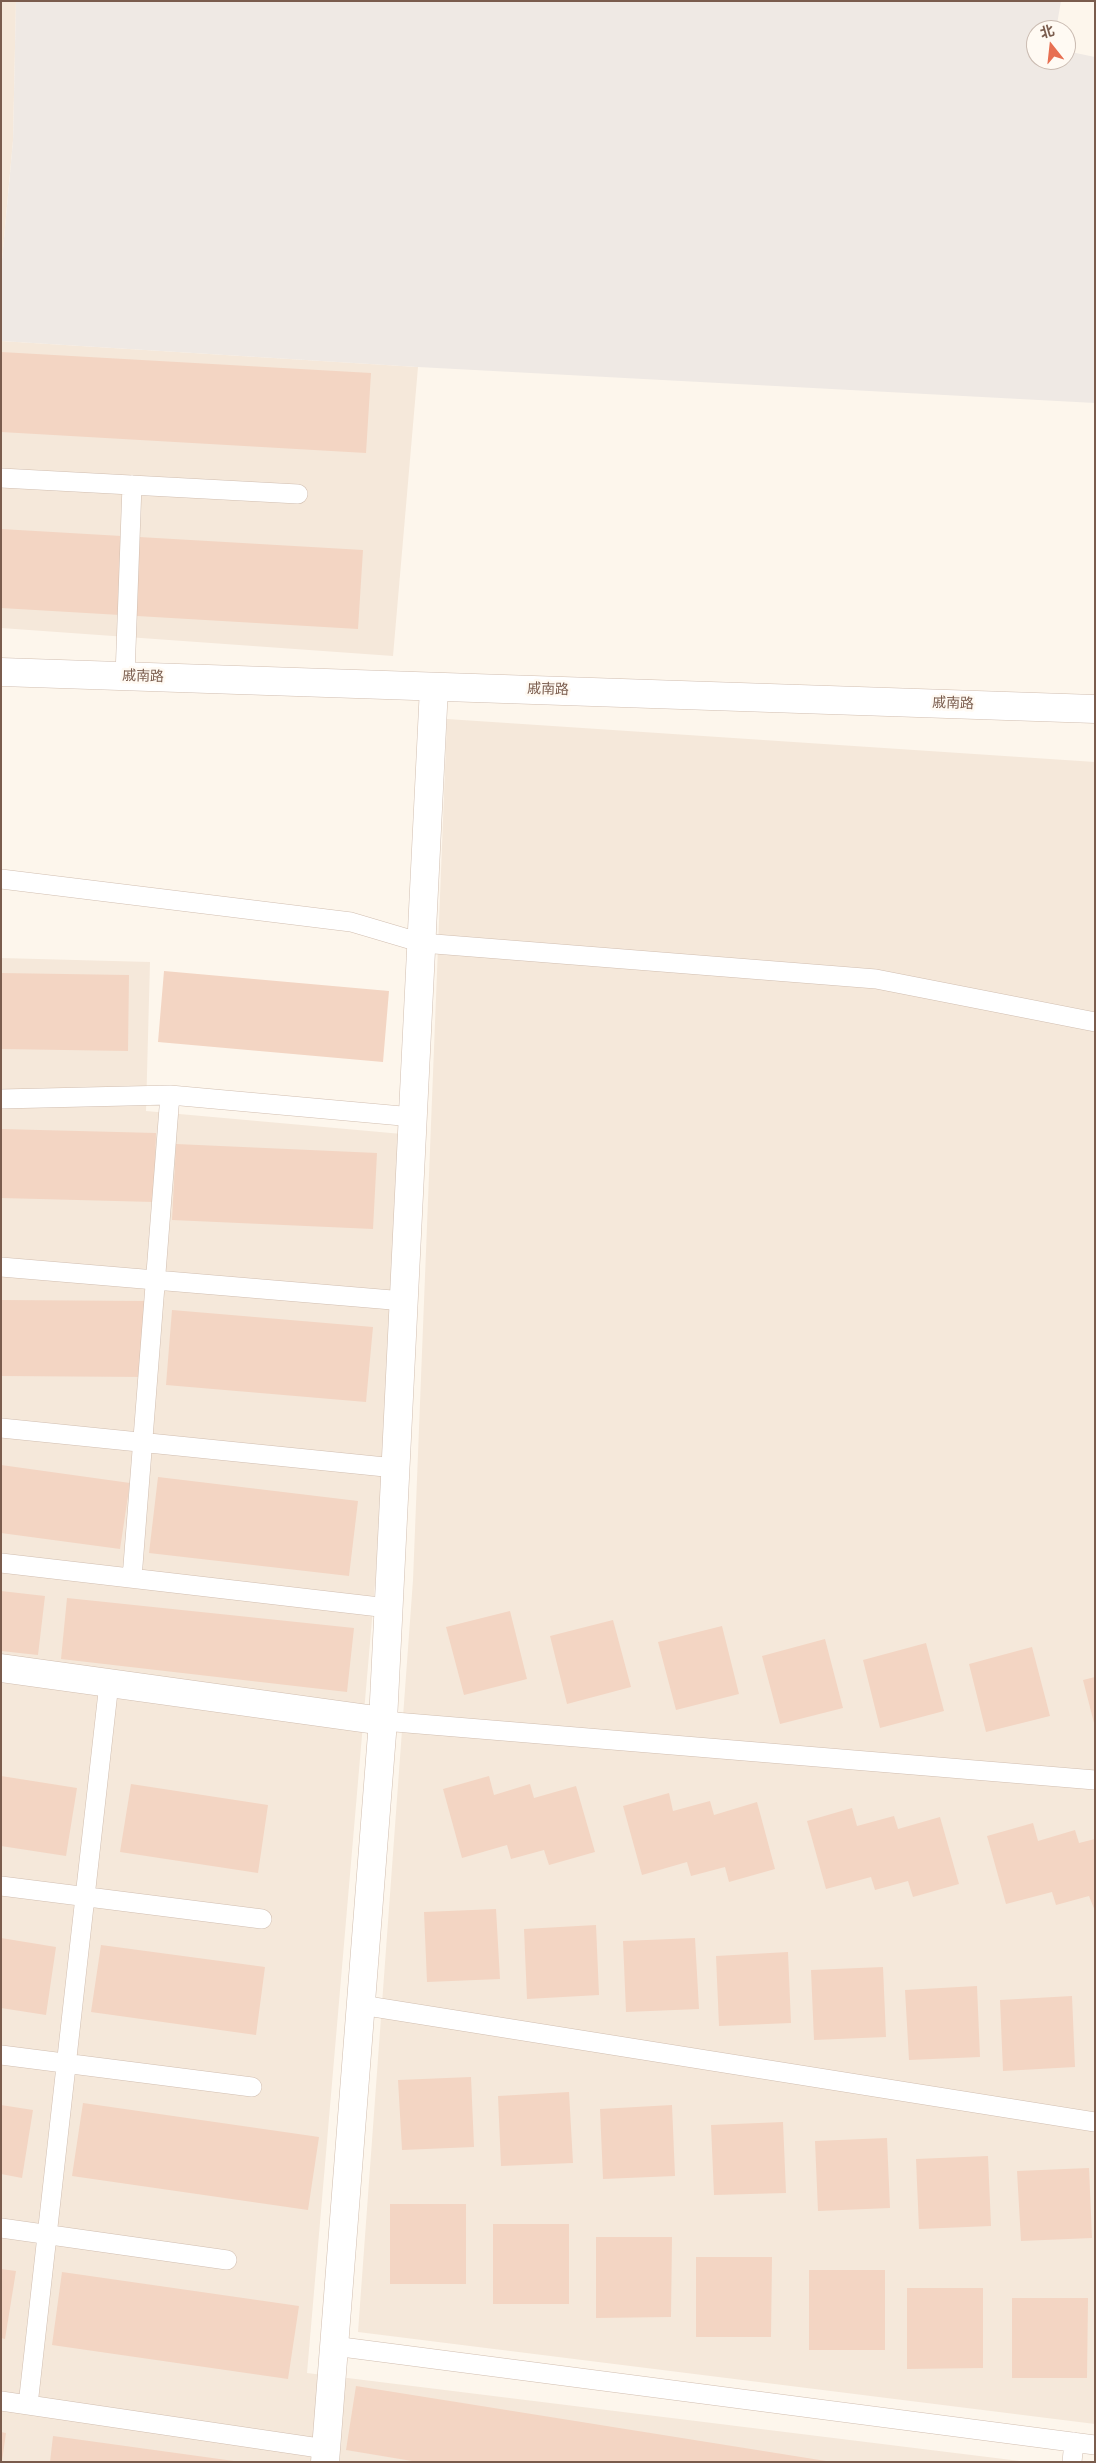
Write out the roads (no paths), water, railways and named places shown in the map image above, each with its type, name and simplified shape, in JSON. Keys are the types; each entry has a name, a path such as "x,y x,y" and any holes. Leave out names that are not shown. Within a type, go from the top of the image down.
{"street":[{"name":"戚南路","path":"1,672 1095,708"},
{"path":"326,2455 383,1721 434,687"},
{"path":"1,1668 383,1721"}],"lane":[{"path":"1,478 298,494"},
{"path":"125,676 132,485"},
{"path":"1,880 351,922 422,943 876,979 1095,1022"},
{"path":"132,1578 170,1095"},
{"path":"1,1099 170,1095 413,1116"},
{"path":"1,1267 404,1301"},
{"path":"1,1428 395,1468"},
{"path":"1,1563 388,1608"},
{"path":"28,2405 109,1683"},
{"path":"383,1721 1095,1780"},
{"path":"1,1886 262,1919"},
{"path":"360,2005 1095,2122"},
{"path":"1,2055 252,2087"},
{"path":"1,2228 227,2260"},
{"path":"334,2346 1095,2445"},
{"path":"1,2401 326,2455"},
{"path":"1072,2462 1074,2442"}]}
